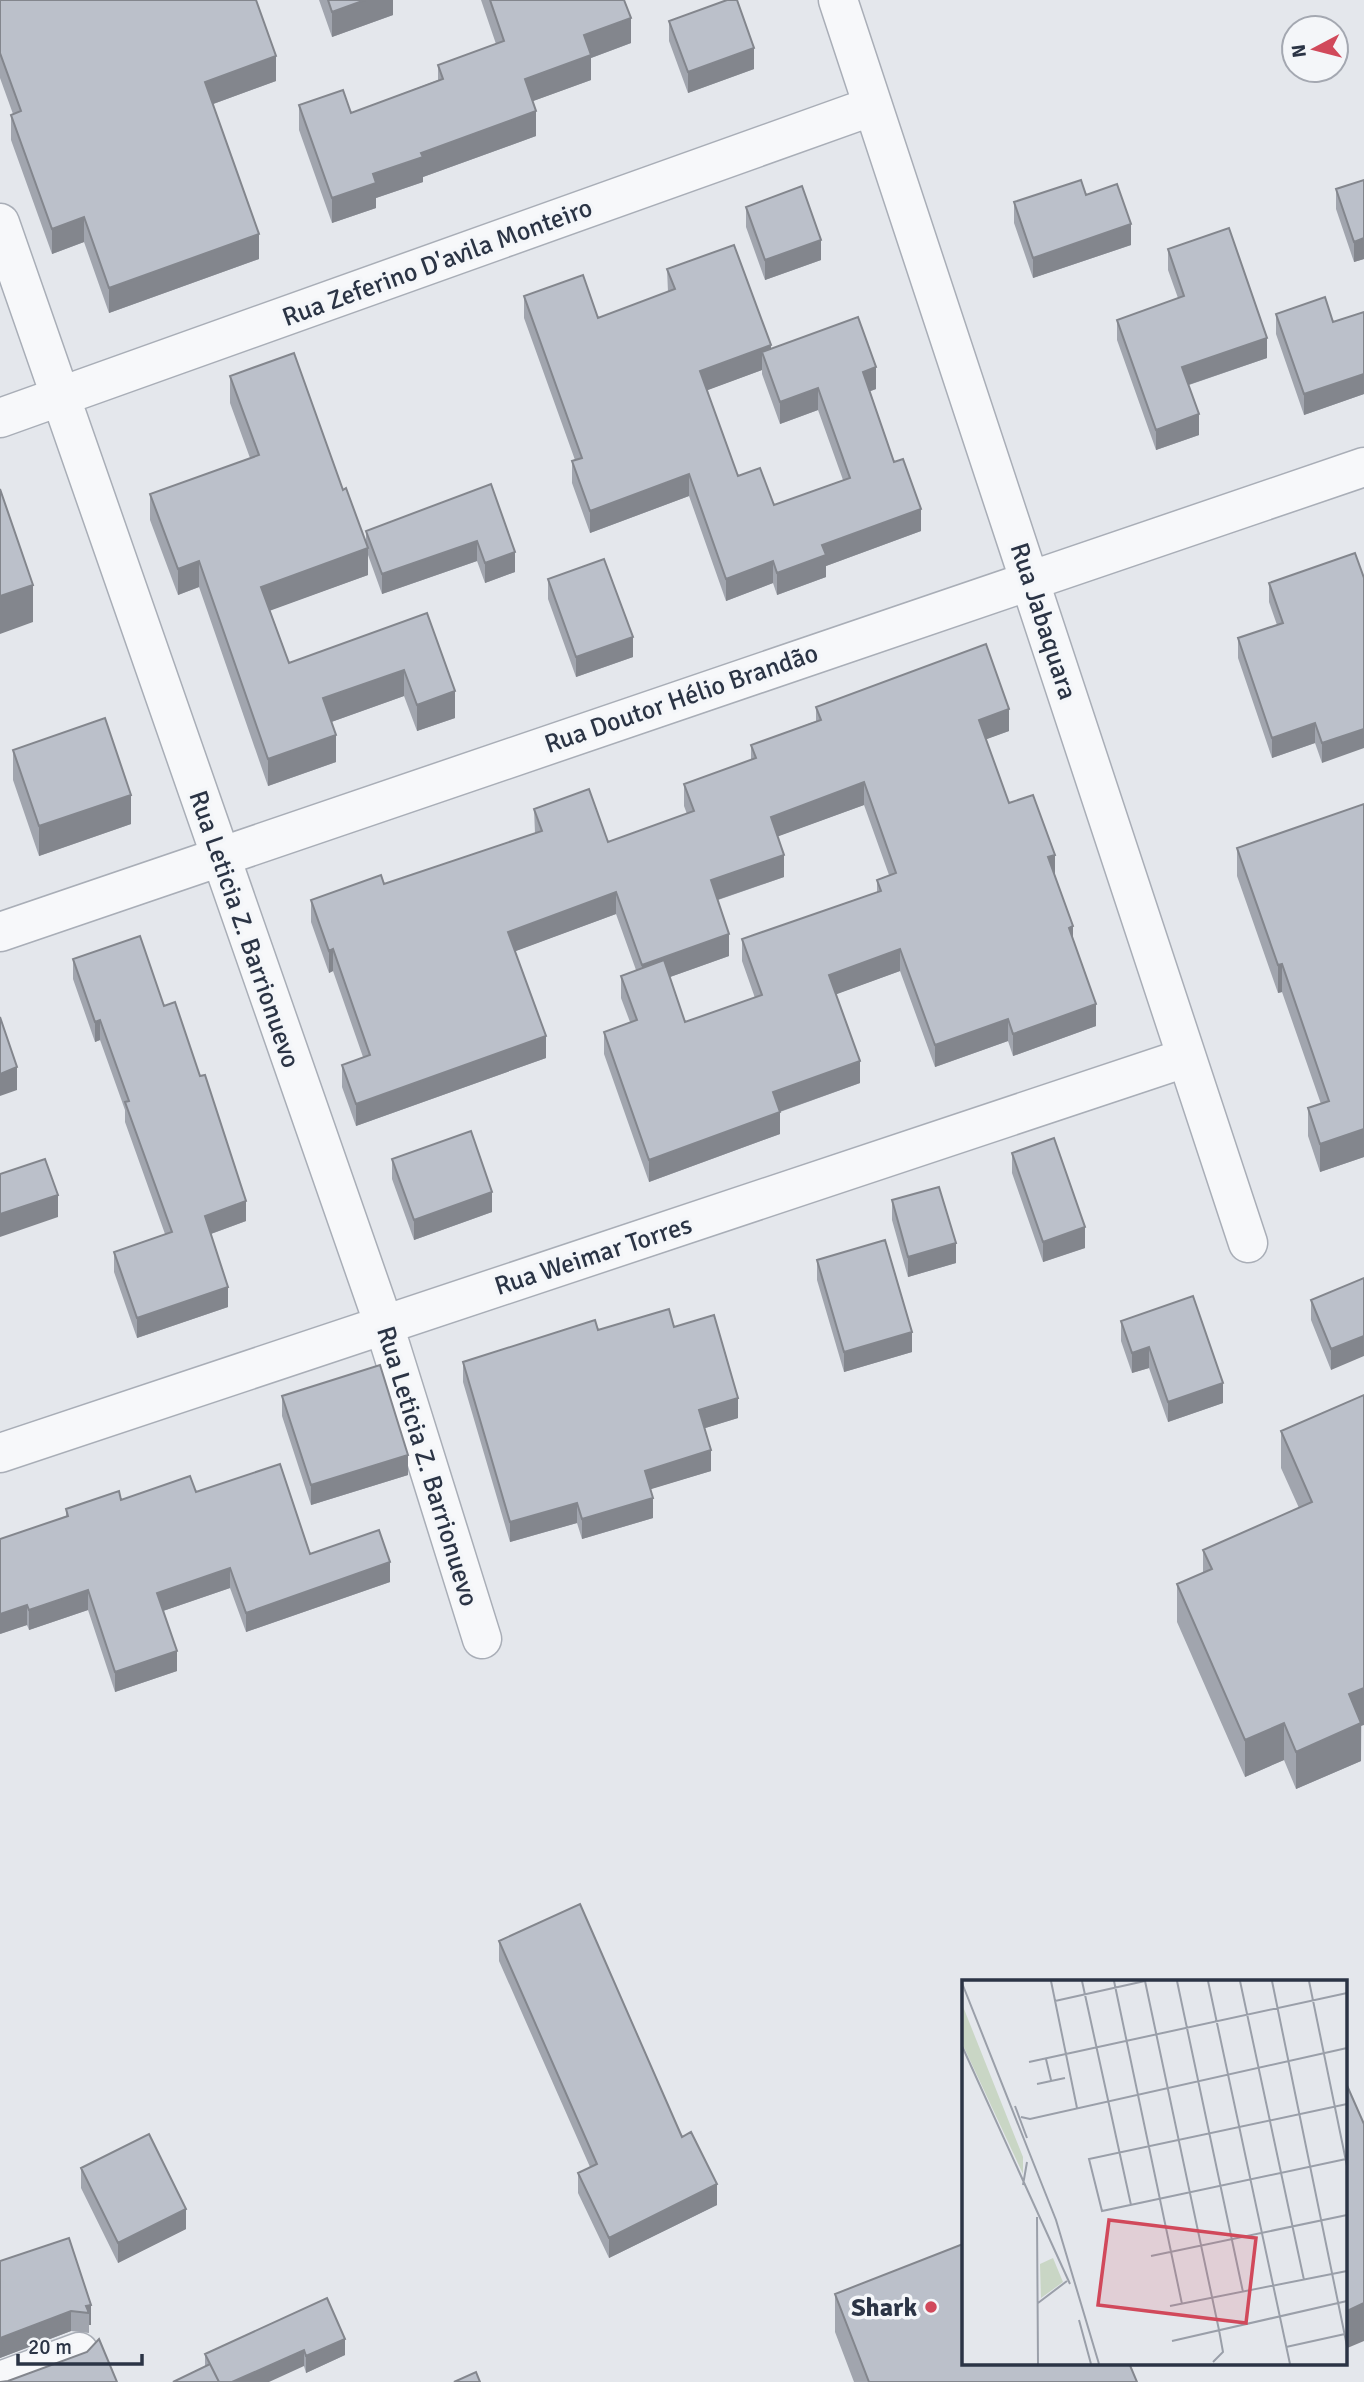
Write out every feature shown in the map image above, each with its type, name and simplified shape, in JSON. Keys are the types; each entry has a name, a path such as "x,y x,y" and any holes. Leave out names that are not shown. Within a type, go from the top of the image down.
{"street":[{"name":"Rua Jabaquara","path":"838,0 1248,1243"},
{"name":"Rua Zeferino D'avila Monteiro","path":"0,418 873,106"},
{"name":"Rua Leticia Z. Barrionuevo","path":"0,223 384,1325 482,1639"},
{"name":"Rua Doutor Hélio Brandão","path":"0,932 219,855 1364,467"},
{"name":"Rua Weimar Torres","path":"0,1452 1185,1058"},
{"path":"0,2381 79,2352"}],"building":[{"path":"0,0 256,0 276,56 205,82 259,234 109,288 84,217 52,229 11,115 21,111 0,53"},
{"path":"328,0 365,0 332,12"},
{"path":"490,0 624,0 631,18 584,35 591,55 525,79 536,111 421,153 423,157 373,174 376,183 332,198 299,105 343,90 351,113 443,79 438,65 504,41"},
{"path":"727,0 737,0 754,48 688,72 669,21"},
{"path":"1081,180 1086,195 1117,184 1131,224 1033,258 1014,202"},
{"path":"1364,180 1364,238 1354,242 1336,189"},
{"path":"802,186 821,240 765,260 746,207"},
{"path":"1229,228 1267,338 1182,367 1199,414 1156,430 1117,320 1184,296 1168,249"},
{"path":"734,245 771,345 700,371 738,476 760,468 774,505 850,478 818,388 780,402 762,352 858,317 876,367 863,372 894,462 903,459 921,509 822,545 826,555 777,573 773,561 726,579 689,474 590,511 572,461 582,458 524,296 583,275 598,318 675,289 667,269"},
{"path":"1325,297 1333,322 1364,312 1364,374 1304,394 1276,314"},
{"path":"294,353 343,490 346,488 368,548 261,587 289,663 427,613 455,691 417,705 404,670 323,698 336,735 268,759 199,561 178,569 150,494 259,455 230,376"},
{"path":"491,484 515,552 485,563 477,541 382,574 366,531"},
{"path":"0,489 33,585 0,596"},
{"path":"1355,553 1364,578 1364,729 1322,743 1315,723 1272,738 1238,638 1283,623 1269,583"},
{"path":"604,559 633,637 576,657 548,579"},
{"path":"986,644 1009,709 979,720 1009,803 1033,795 1055,855 1048,857 1073,926 1069,928 1096,1004 1013,1034 1008,1019 935,1045 900,949 829,975 860,1061 773,1092 780,1112 649,1160 604,1032 637,1020 621,976 664,960 685,1022 762,995 742,939 881,891 877,880 896,873 864,782 771,817 784,855 711,880 729,934 642,965 616,892 508,932 546,1036 356,1104 342,1065 370,1055 333,949 329,951 311,900 381,875 384,884 542,831 534,809 589,789 608,842 694,811 684,784 756,758 751,745 821,720 816,707"},
{"path":"105,718 131,795 39,826 13,750"},
{"path":"1364,804 1364,1129 1320,1144 1308,1108 1329,1101 1282,964 1278,965 1237,848"},
{"path":"140,936 164,1006 175,1002 200,1076 205,1075 246,1201 205,1216 228,1287 137,1318 114,1252 172,1232 125,1102 129,1101 100,1020 95,1022 73,959"},
{"path":"0,1017 17,1067 0,1074"},
{"path":"471,1131 492,1192 414,1220 392,1159"},
{"path":"1054,1138 1085,1227 1043,1242 1012,1153"},
{"path":"45,1159 58,1195 0,1214 0,1174"},
{"path":"939,1187 956,1243 908,1257 892,1200"},
{"path":"885,1240 912,1332 844,1352 817,1260"},
{"path":"1364,1278 1364,1336 1331,1349 1311,1300"},
{"path":"1193,1296 1223,1383 1168,1402 1149,1347 1132,1353 1121,1321"},
{"path":"669,1309 674,1327 714,1315 738,1398 699,1410 711,1450 645,1471 653,1498 582,1519 577,1503 510,1522 463,1362 595,1320 598,1330"},
{"path":"380,1365 408,1455 311,1485 282,1396"},
{"path":"1364,1395 1364,1688 1349,1694 1361,1723 1296,1752 1284,1723 1245,1740 1177,1584 1212,1569 1203,1550 1312,1502 1281,1431"},
{"path":"280,1464 310,1554 379,1530 390,1562 246,1613 230,1568 157,1593 177,1651 115,1672 88,1590 29,1610 27,1605 0,1614 0,1539 68,1516 66,1509 119,1491 121,1500 190,1476 196,1492"},
{"path":"580,1904 682,2137 691,2132 717,2184 609,2238 578,2173 597,2164 499,1941"},
{"path":"1346,2083 1364,2124 1364,2303 1346,2312"},
{"path":"149,2134 186,2209 118,2243 81,2168"},
{"path":"69,2238 91,2305 86,2306 89,2313 71,2311 0,2338 0,2261"},
{"name":"Shark","path":"962,2244 962,2364 1129,2364 1137,2382 869,2382 835,2294"},
{"path":"327,2298 345,2339 306,2356 304,2350 232,2382 219,2382 205,2354"},
{"path":"99,2339 117,2382 0,2382 87,2352"},
{"path":"210,2364 219,2382 173,2382"},
{"path":"476,2372 480,2382 454,2382"}],"place":[{"name":"Shark","path":"931,2307"}]}
